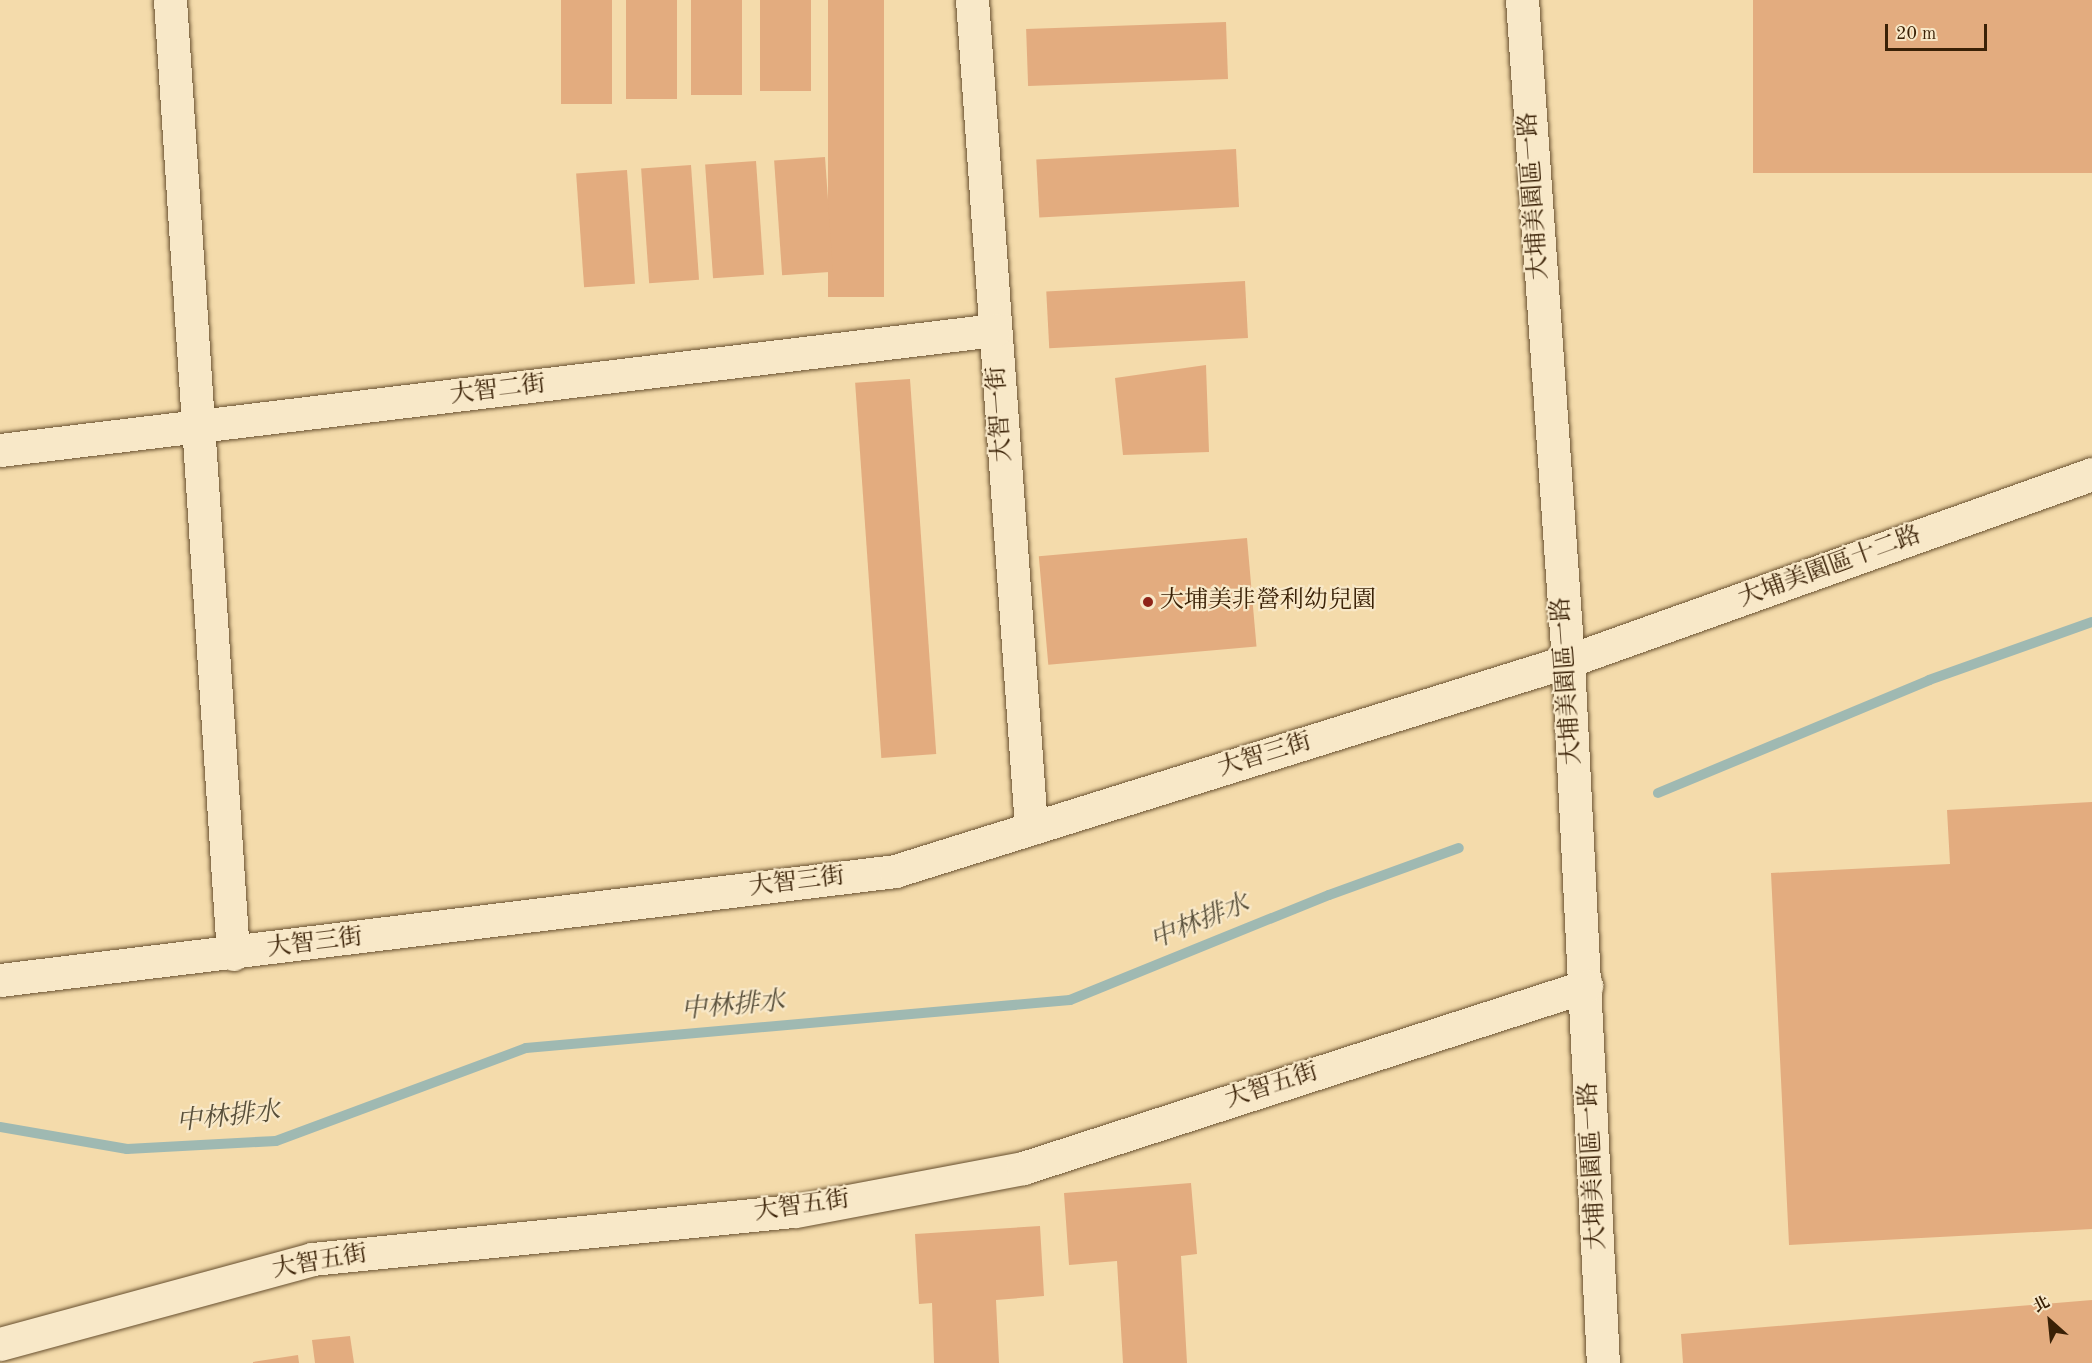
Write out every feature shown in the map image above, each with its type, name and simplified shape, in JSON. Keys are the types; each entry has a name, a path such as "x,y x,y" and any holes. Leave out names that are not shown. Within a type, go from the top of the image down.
{"street":[{"path":"170,0 233,954"},
{"name":"大智一街","path":"972,0 1031,828"},
{"name":"大埔美園區一路","path":"1522,0 1568,661 1603,1363"},
{"name":"大智二街","path":"0,450 199,428 995,330"},
{"name":"大埔美園區十二路","path":"1568,661 2092,474"},
{"name":"大智三街","path":"0,980 233,954 895,871 1568,661"},
{"name":"大智五街","path":"0,1344 312,1259 796,1211 1023,1168 1586,986"}],"building":[{"path":"561,0 612,0 612,104 561,104"},
{"path":"626,0 677,0 677,99 626,99"},
{"path":"691,0 742,0 742,95 691,95"},
{"path":"760,0 811,0 811,91 760,91"},
{"path":"828,0 884,0 884,297 828,297"},
{"path":"1753,0 2092,0 2092,173 1753,173"},
{"path":"1226,22 1228,79 1028,86 1026,29"},
{"path":"1236,149 1239,207 1039,217 1036,159"},
{"path":"825,157 833,272 782,275 774,161"},
{"path":"756,161 764,275 713,278 705,165"},
{"path":"691,165 699,280 649,283 641,168"},
{"path":"627,170 635,284 584,287 576,174"},
{"path":"1245,281 1248,338 1049,348 1046,291"},
{"path":"1206,365 1209,452 1123,455 1115,378"},
{"path":"910,379 936,754 881,758 855,383"},
{"name":"大埔美非營利幼兒園","path":"1247,538 1256,647 1048,665 1039,556"},
{"path":"2092,802 2092,1229 1789,1245 1771,873 1950,864 1947,810"},
{"path":"1191,1183 1197,1254 1181,1256 1187,1363 1123,1363 1117,1261 1069,1265 1064,1193"},
{"path":"1040,1226 1044,1296 996,1300 999,1363 934,1363 932,1303 919,1304 915,1234"},
{"path":"2092,1300 2092,1363 1683,1363 1681,1334"},
{"path":"350,1336 354,1363 315,1363 312,1340"},
{"path":"298,1355 299,1363 253,1363 253,1362"}],"waterway":[{"path":"1658,793 1929,680 2092,622"},
{"name":"中林排水","path":"0,1127 127,1149 276,1141 526,1048 1070,1000 1329,895 1459,848"}],"place":[{"name":"大埔美非營利幼兒園","path":"1148,602"}]}
